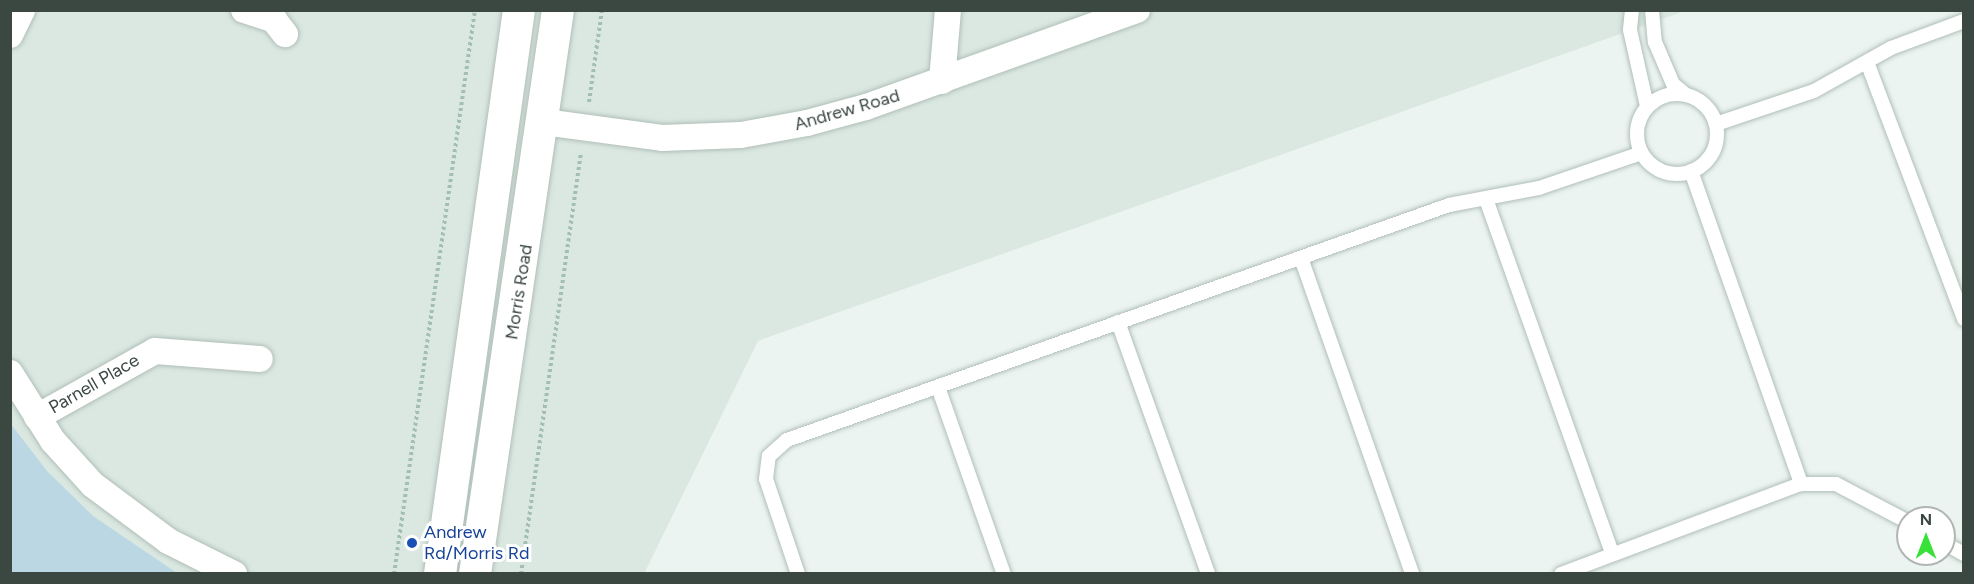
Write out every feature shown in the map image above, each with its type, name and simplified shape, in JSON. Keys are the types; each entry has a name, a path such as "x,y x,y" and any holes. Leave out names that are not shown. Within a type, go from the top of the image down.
{"street":[{"path":"10,35 22,10"},
{"path":"244,10 274,20 285,34"},
{"path":"440,573 519,10"},
{"name":"Morris Road","path":"475,573 544,122 558,10"},
{"path":"942,81 948,10"},
{"name":"Andrew Road","path":"544,122 662,138 741,135 866,107 1137,10"},
{"path":"504,117 544,122"},
{"name":"Parnell Place","path":"37,417 155,351 260,359"},
{"path":"10,373 37,417 69,460 129,515 234,573"}],"lane":[{"path":"1632,10 1630,30 1647,106 1637,129 1641,153 1663,171 1691,171 1713,152 1716,124 1705,105 1686,95 1673,84 1652,16"},
{"path":"1716,124 1814,92 1867,62 1964,21"},
{"path":"1867,62 1964,319"},
{"path":"1647,106 1669,94 1686,95"},
{"path":"798,573 768,490 769,456 787,440 1449,205 1539,188 1641,153"},
{"path":"1691,171 1801,484"},
{"path":"1485,199 1612,553"},
{"path":"1301,258 1412,573"},
{"path":"1118,322 1208,573"},
{"path":"938,387 1004,573"},
{"path":"1561,573 1801,484 1836,484 1896,516"}],"path":[{"path":"394,573 475,10"},
{"path":"521,573 602,10"}],"shaded area":[{"path":"10,11 1685,11 758,341 644,574 11,573"},
{"path":"10,423 47,471 93,516 177,573 11,573"}],"place":[{"name":"Andrew Rd/Morris Rd","path":"412,543"}]}
